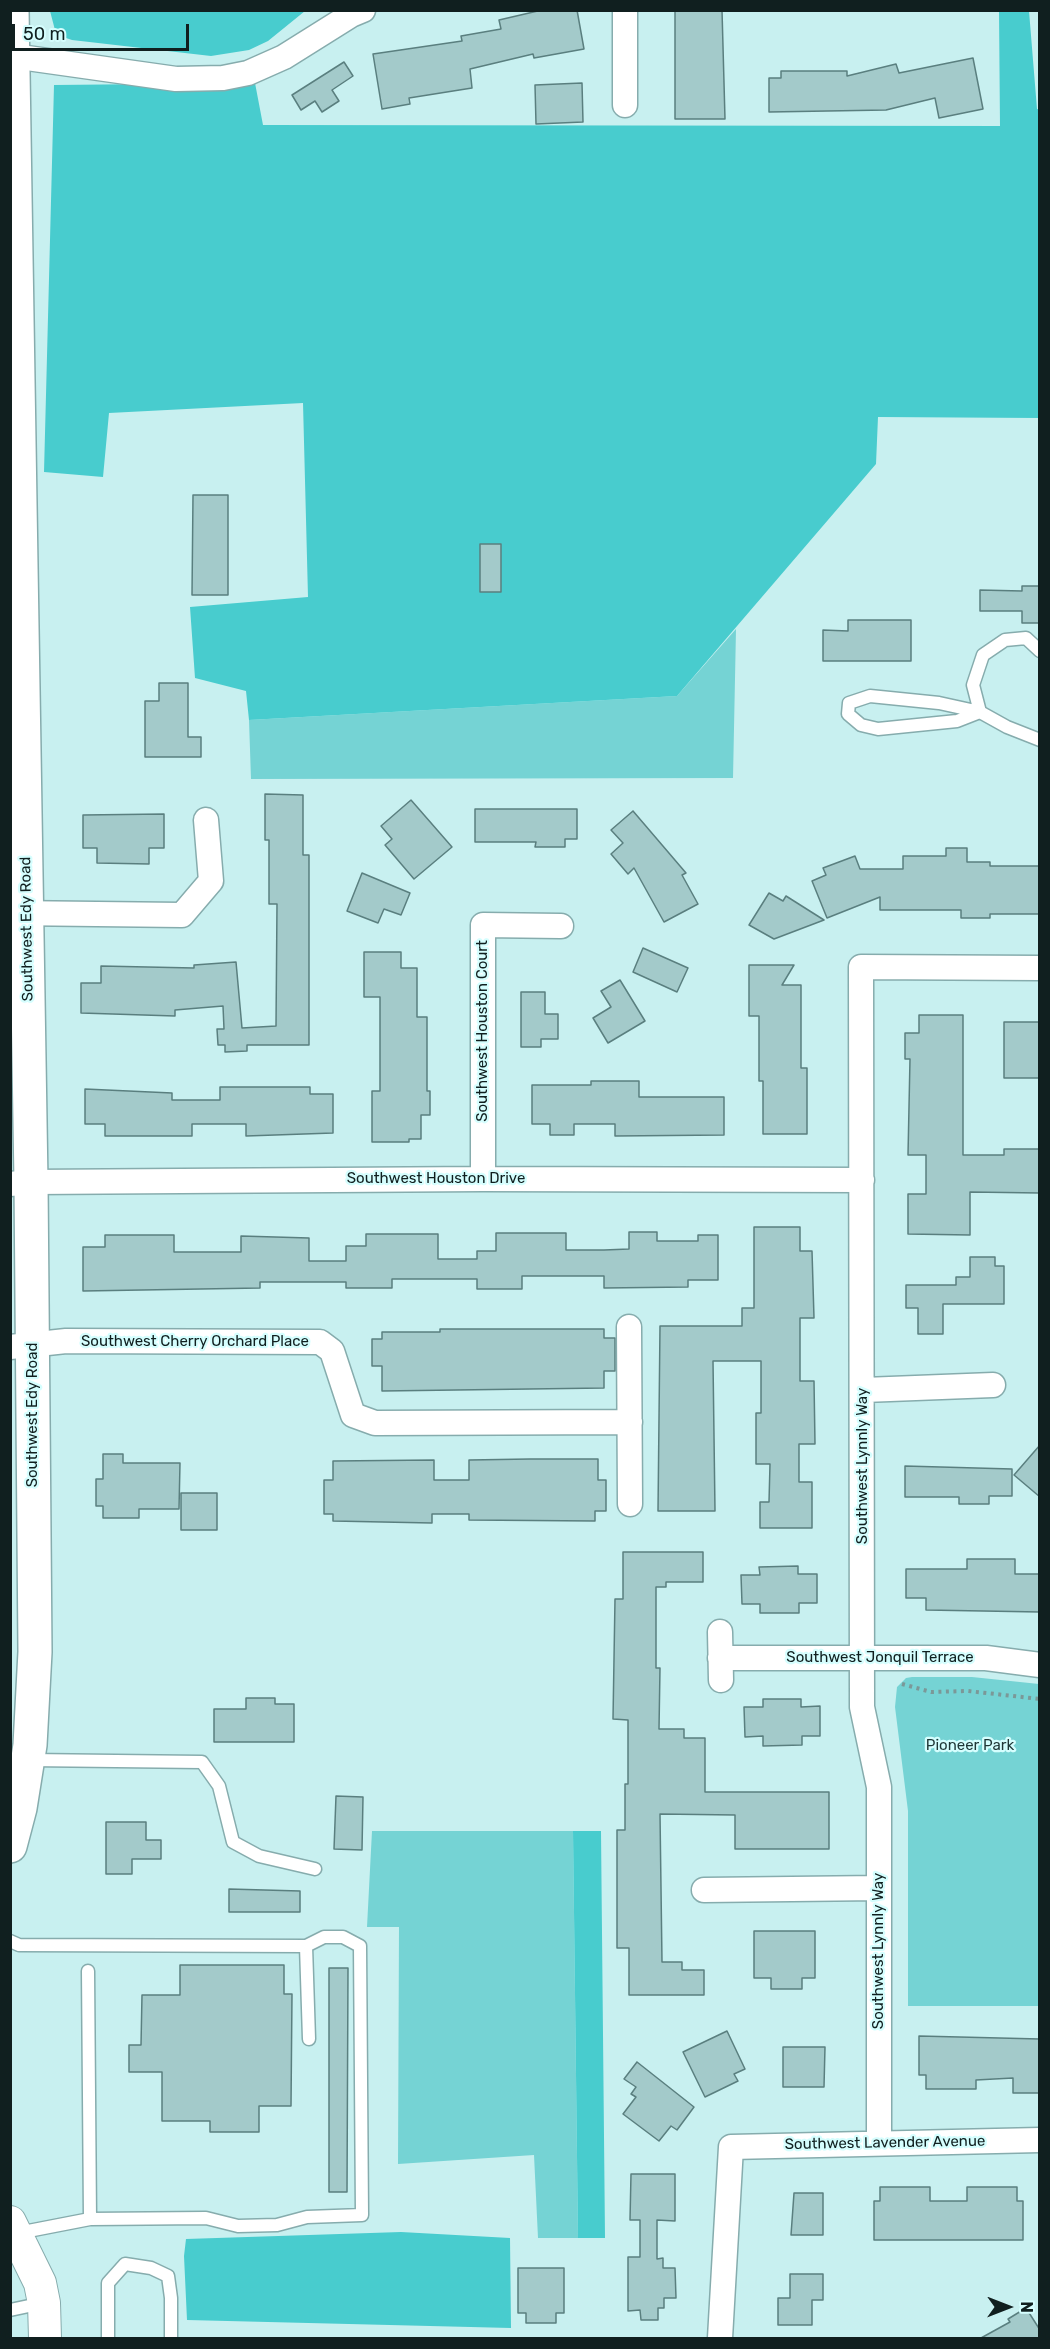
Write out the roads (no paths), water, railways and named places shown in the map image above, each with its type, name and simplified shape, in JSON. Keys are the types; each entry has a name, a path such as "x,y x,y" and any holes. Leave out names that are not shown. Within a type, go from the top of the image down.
{"main road":[{"name":"Southwest Edy Road","path":"10,1846 28,1761 35,1672 22,1346 12,10"}],"street":[{"path":"13,56 155,77 202,80 223,78 248,73 284,57 351,15 363,10"},
{"path":"625,10 625,105"},
{"path":"19,913 182,915 211,881 206,820"},
{"name":"Southwest Houston Court","path":"483,1179 483,925 561,926"},
{"name":"Southwest Lynnly Way","path":"879,2142 879,1787 862,1707 864,1390 861,967 1040,968"},
{"name":"Southwest Houston Drive","path":"21,1183 483,1179 862,1180"},
{"path":"630,1327 630,1504"},
{"name":"Southwest Cherry Orchard Place","path":"22,1346 66,1341 320,1342 332,1352 353,1415 375,1423 630,1422"},
{"path":"864,1390 993,1385"},
{"name":"Southwest Jonquil Terrace","path":"720,1632 721,1669 863,1658 986,1658 1040,1665"},
{"path":"704,1890 879,1887"},
{"name":"Southwest Lavender Avenue","path":"720,2338 730,2147 1040,2140"},
{"path":"14,2227 34,2267 44,2302 45,2338"}],"lane":[{"path":"980,712 974,685 983,655 1005,640 1026,638 1040,651"},
{"path":"980,712 957,721 878,729 861,725 848,714 849,703 870,696 939,703 980,712 1007,727 1040,740"},
{"path":"28,1761 202,1762 219,1786 233,1842 259,1856 315,1869"},
{"path":"10,1941 19,1945 306,1946 324,1938 344,1937 360,1946 362,2215 307,2217 277,2225 238,2226 206,2218 90,2219 14,2227"},
{"path":"306,1946 309,2038"},
{"path":"88,1971 90,2219"},
{"path":"108,2338 108,2283 125,2264 151,2268 168,2276 171,2298 171,2338"},
{"path":"10,2310 44,2302"}],"park label":[{"name":"Pioneer Park","path":"970,1746"}]}
